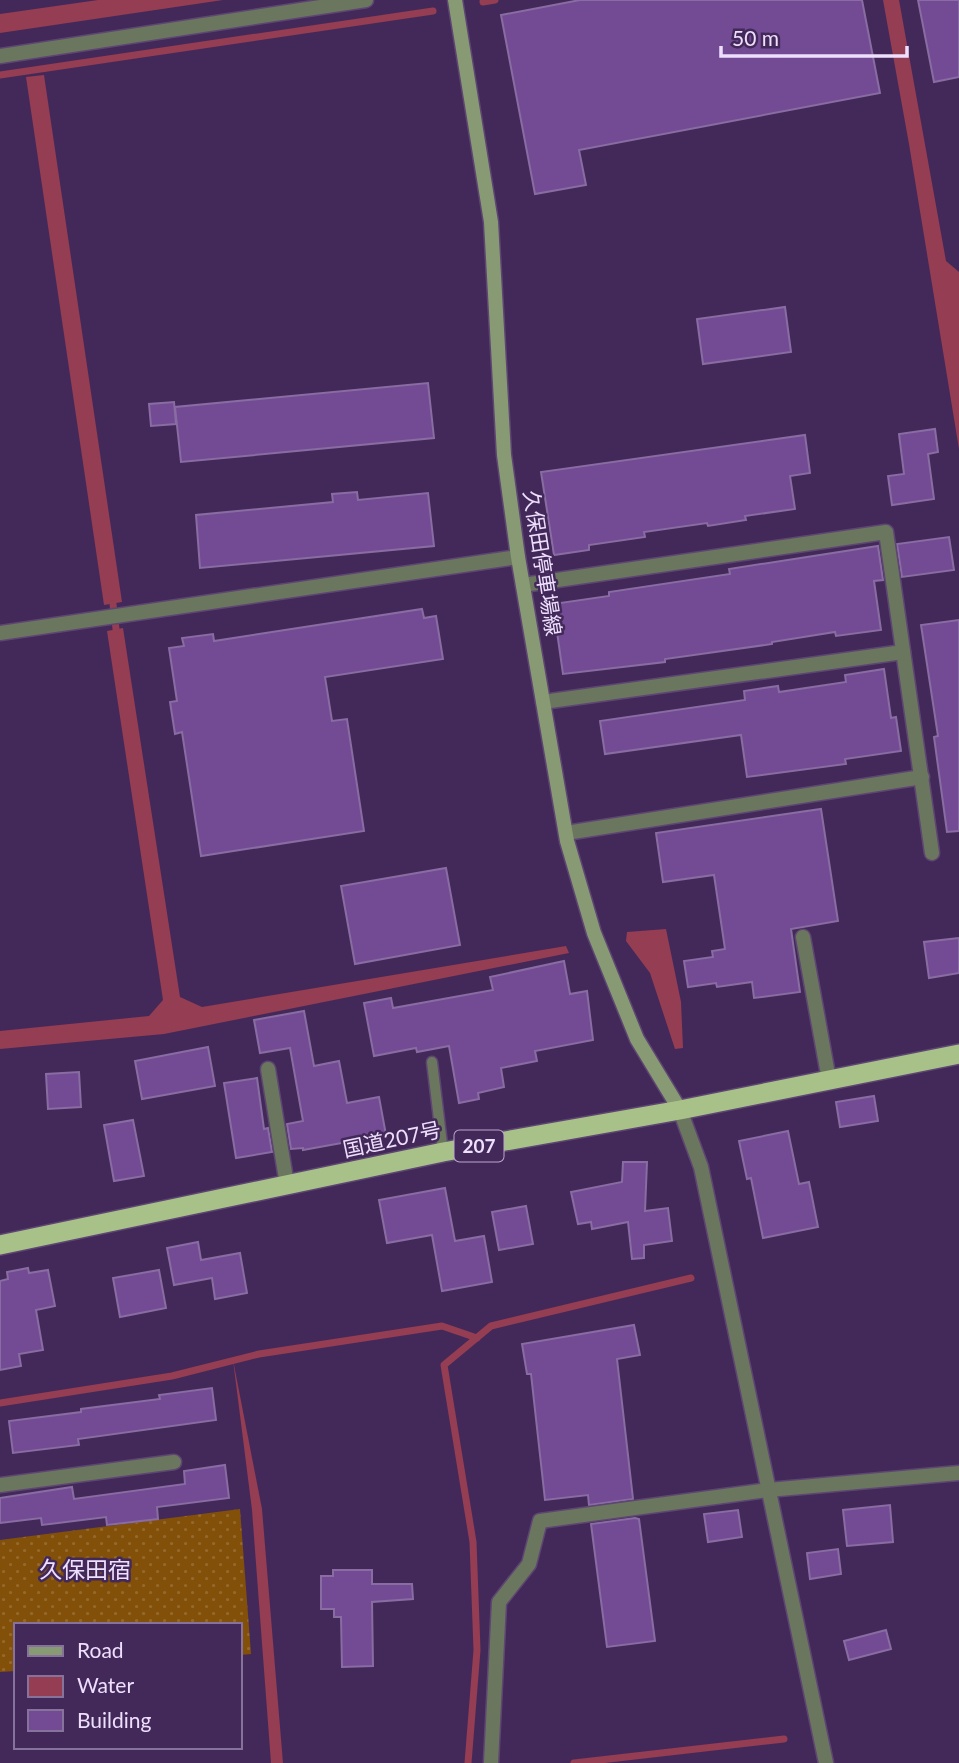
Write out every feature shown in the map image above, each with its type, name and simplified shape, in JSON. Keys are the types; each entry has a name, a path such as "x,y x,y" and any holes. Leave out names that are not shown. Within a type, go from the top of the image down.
{"highway":[{"name":"国道207号","path":"0,1245 443,1152 680,1110 959,1054"}],"main road":[{"name":"久保田停車場線","path":"456,0 491,222 504,455 518,557 566,832 594,933 637,1039 680,1110"}],"street":[{"path":"0,56 366,0"},
{"path":"523,585 886,532 932,853"},
{"path":"0,634 518,557"},
{"path":"543,702 903,652"},
{"path":"566,832 922,777"},
{"path":"803,937 829,1080"},
{"path":"268,1069 287,1185"},
{"path":"680,1110 701,1167 826,1763"},
{"path":"0,1485 173,1462"},
{"path":"491,1763 499,1602 529,1564 540,1521 768,1490 959,1473"}],"lane":[{"path":"432,1062 443,1152"}],"shaded area":[{"path":"240,1509 251,1654 242,1655 242,1623 14,1623 14,1671 0,1672 0,1540"}],"water":[{"path":"98,0 223,0 0,33 0,14"},
{"path":"883,0 899,0 946,261 959,272 959,449 909,144"},
{"path":"44,75 122,602 104,605 26,77"},
{"path":"123,628 180,997 202,1007 566,946 569,953 164,1034 0,1049 0,1031 149,1016 163,1000 107,631"},
{"path":"666,929 681,1002 683,1048 675,1049 650,973 626,941 627,932"},
{"path":"233,1360 262,1509 283,1763 271,1763 252,1510"}],"building":[{"path":"580,0 862,0 880,93 579,150 586,185 535,194 501,15"},
{"path":"918,0 959,0 959,77 934,82"},
{"path":"785,307 791,352 703,364 697,319"},
{"path":"428,383 434,438 181,462 175,407"},
{"path":"174,402 176,424 151,426 149,404"},
{"path":"935,429 938,452 928,454 934,499 892,505 888,476 904,474 899,434"},
{"path":"805,435 810,473 790,476 795,509 745,516 746,520 708,526 707,523 644,532 645,537 589,545 589,550 554,555 541,472"},
{"path":"357,492 358,500 428,493 434,546 200,568 196,515 333,502 332,494"},
{"path":"949,537 954,570 902,577 897,544"},
{"path":"878,546 883,580 874,581 881,630 836,636 835,632 665,659 665,662 563,674 553,604 609,596 609,592 730,574 729,569"},
{"path":"422,609 424,618 436,616 443,659 325,677 332,721 347,719 364,831 201,856 182,732 175,734 170,702 177,701 169,648 184,646 182,638 213,634 214,641"},
{"path":"959,620 959,831 947,832 934,737 938,736 921,625"},
{"path":"884,669 891,718 896,717 901,751 845,759 846,764 747,777 741,735 605,754 600,721 745,700 744,691 778,686 779,692 846,682 845,675"},
{"path":"821,809 838,921 791,929 800,992 754,998 752,982 717,987 716,983 688,987 684,961 713,957 712,951 725,949 714,875 663,882 656,833"},
{"path":"446,868 460,945 355,964 341,886"},
{"path":"959,938 959,973 929,978 924,942"},
{"path":"564,961 570,994 587,991 593,1040 535,1051 537,1061 501,1068 504,1087 478,1093 479,1099 459,1103 449,1046 417,1052 416,1048 374,1056 364,1003 391,998 393,1008 493,990 490,977"},
{"path":"304,1011 314,1066 339,1061 347,1103 379,1097 386,1135 303,1150 291,1149 287,1124 303,1121 290,1048 260,1053 254,1020"},
{"path":"208,1047 215,1086 142,1099 135,1061"},
{"path":"79,1072 81,1107 48,1109 46,1074"},
{"path":"257,1078 264,1129 268,1128 272,1152 236,1158 224,1083"},
{"path":"874,1096 878,1121 840,1127 836,1102"},
{"path":"133,1120 144,1176 114,1181 104,1125"},
{"path":"788,1131 799,1184 809,1182 818,1227 763,1238 751,1178 747,1179 739,1141"},
{"path":"623,1162 647,1162 645,1211 668,1208 672,1241 644,1245 644,1258 632,1259 628,1222 592,1229 591,1222 578,1224 571,1192 622,1182"},
{"path":"445,1188 455,1241 484,1236 492,1282 442,1291 432,1235 387,1243 379,1200"},
{"path":"526,1206 533,1244 499,1250 492,1212"},
{"path":"198,1242 201,1260 240,1253 247,1293 215,1299 212,1278 174,1285 167,1248"},
{"path":"28,1268 29,1273 48,1270 55,1306 36,1310 43,1350 19,1354 21,1366 0,1370 0,1281 8,1279 7,1272"},
{"path":"159,1270 166,1308 120,1317 113,1278"},
{"path":"634,1325 640,1355 617,1359 633,1499 589,1505 588,1495 545,1500 531,1374 527,1374 522,1344"},
{"path":"212,1388 216,1420 78,1439 79,1445 13,1453 9,1421 81,1412 81,1409 160,1399 159,1395"},
{"path":"225,1465 229,1498 157,1507 158,1519 107,1525 106,1517 42,1525 41,1518 0,1523 0,1498 72,1487 74,1499 185,1484 184,1471"},
{"path":"890,1505 893,1542 847,1546 843,1510"},
{"path":"738,1510 742,1537 708,1542 704,1514"},
{"path":"639,1519 655,1641 607,1647 591,1524"},
{"path":"838,1549 841,1574 810,1579 807,1553"},
{"path":"333,1570 372,1570 372,1584 412,1584 413,1599 372,1602 373,1666 342,1667 341,1617 334,1617 334,1609 321,1609 321,1576 333,1576"},
{"path":"886,1630 891,1649 849,1660 844,1641"}],"waterway":[{"path":"483,2 495,0"},
{"path":"0,75 433,11"},
{"path":"113,604 116,629"},
{"path":"468,1763 477,1650 473,1542 444,1365 491,1326 691,1278"},
{"path":"0,1403 172,1376 259,1354 442,1326 477,1338"},
{"path":"574,1763 784,1739"}],"district":[{"name":"久保田宿","path":"85,1570"}]}
